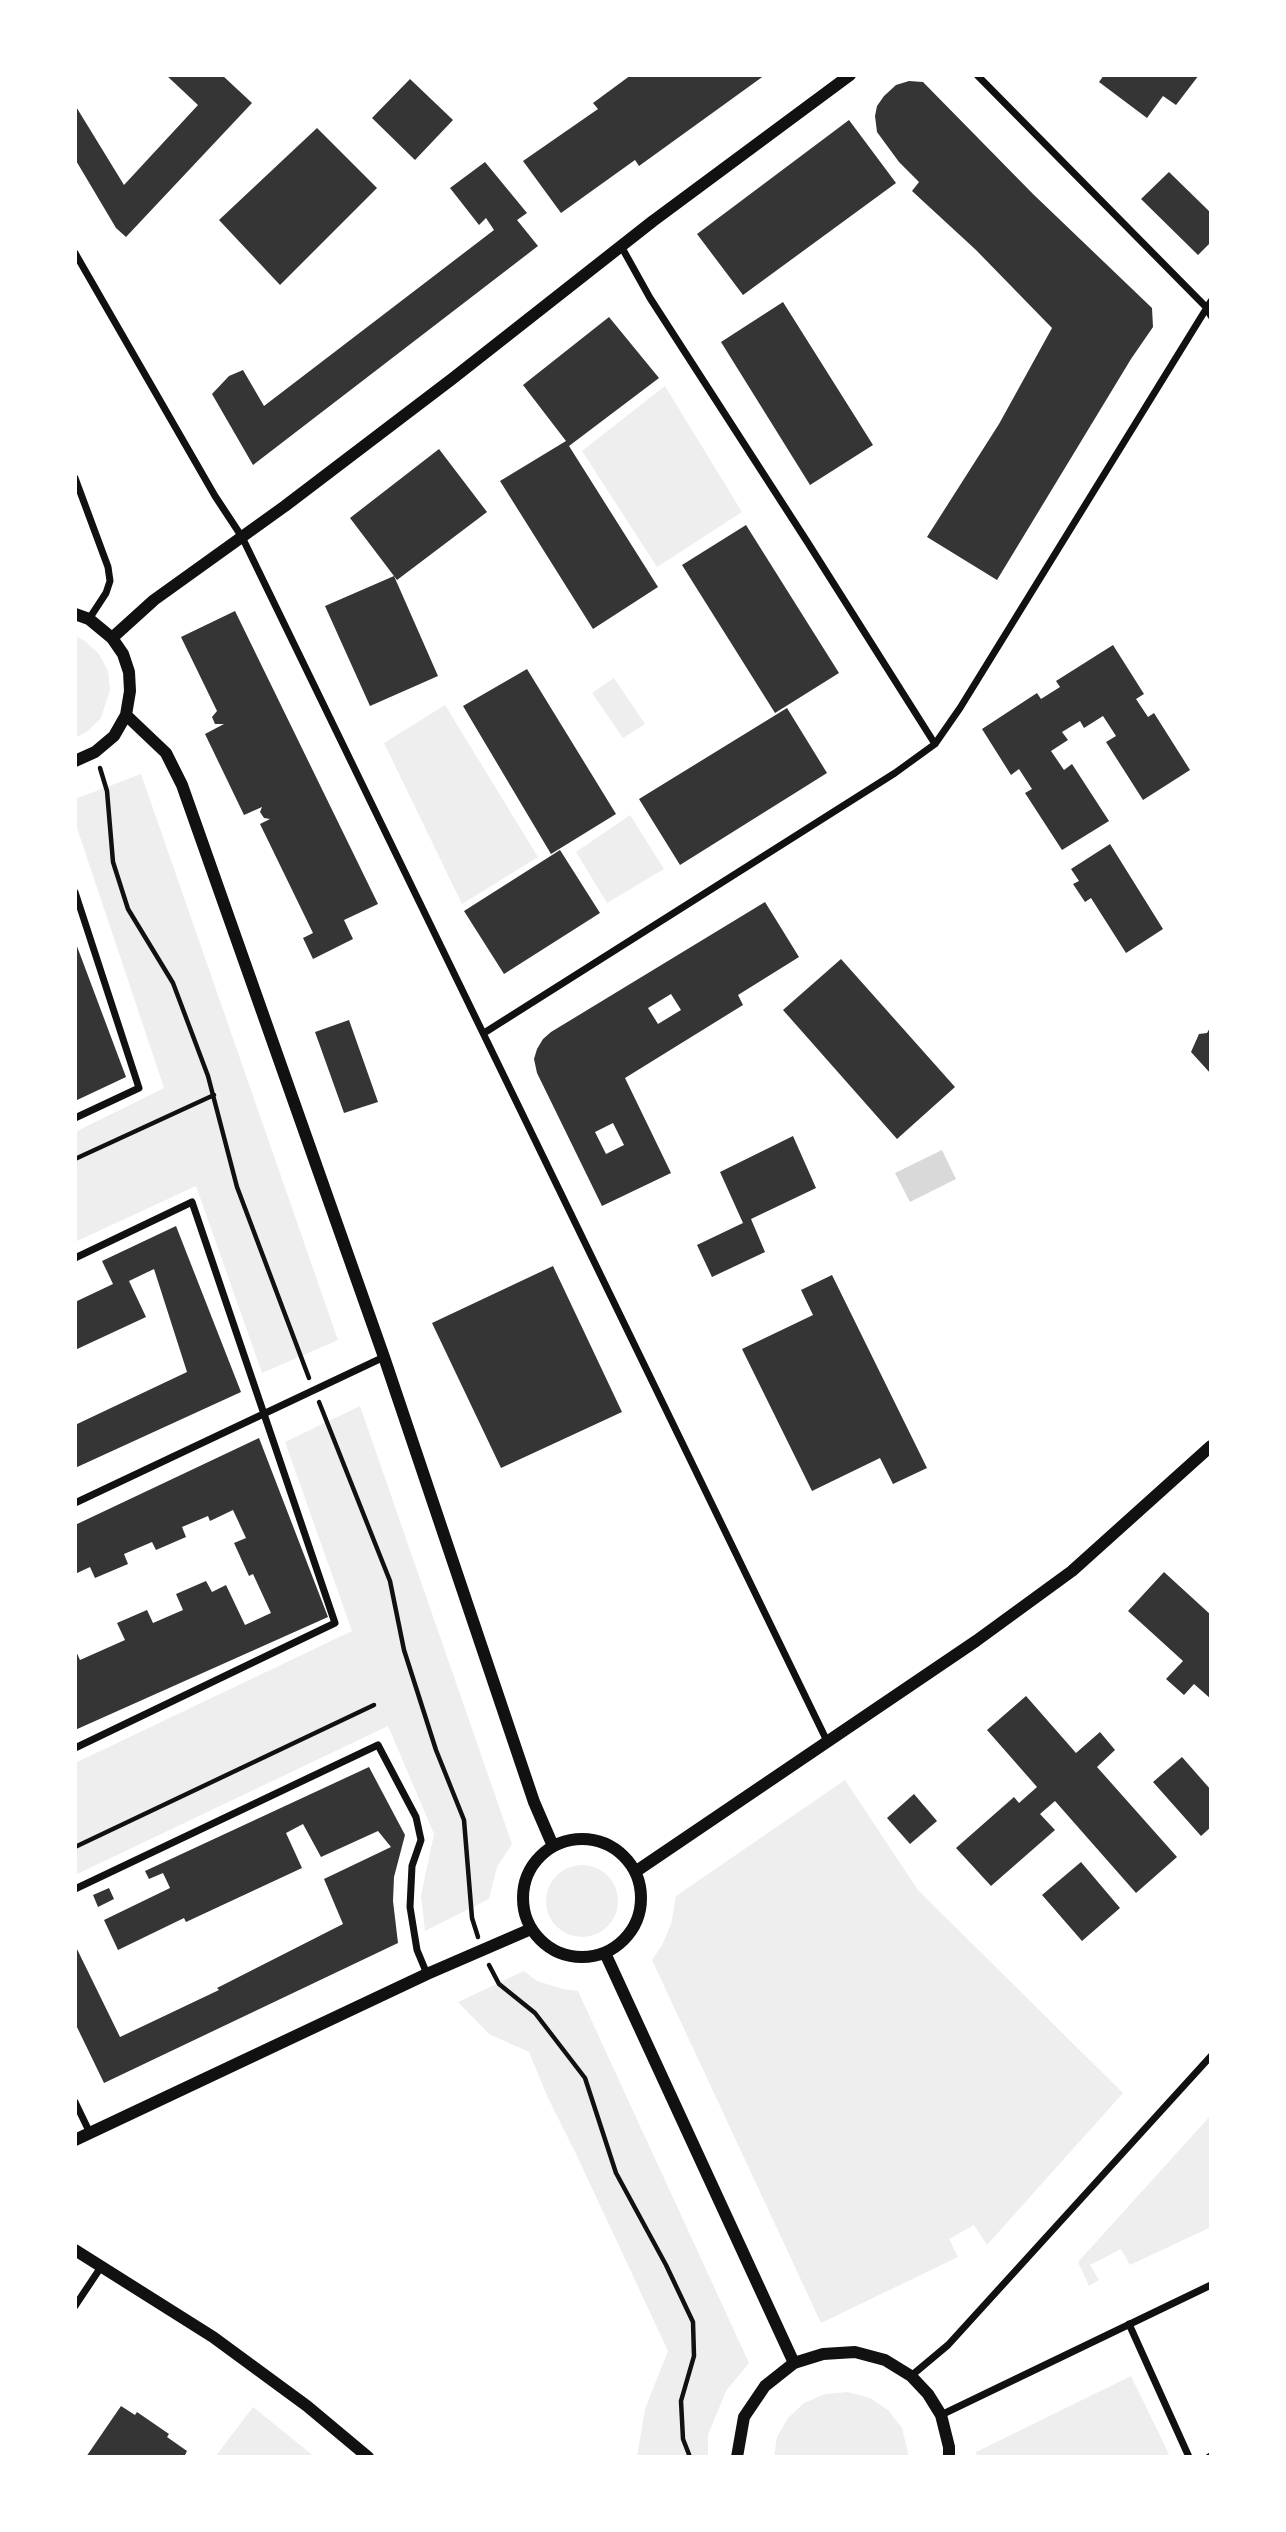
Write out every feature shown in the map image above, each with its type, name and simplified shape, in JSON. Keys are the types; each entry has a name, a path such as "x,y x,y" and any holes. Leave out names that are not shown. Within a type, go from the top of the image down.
{"street":[{"path":"112,638 154,600 452,379 621,246 850,75"},
{"path":"977,75 1209,304 1211,316"},
{"path":"621,246 650,298 816,554 934,744"},
{"path":"75,253 215,496 242,537 827,1741"},
{"path":"484,1033 884,780 934,744 967,697 1209,304"},
{"path":"75,478 108,567 110,581 106,593 89,619"},
{"path":"75,614 89,619 112,638 123,654 129,672 130,691 125,715 114,736 95,752 75,761"},
{"path":"125,715 166,752 182,785 384,1357 534,1802 553,1846"},
{"path":"75,892 139,1088 75,1118"},
{"path":"75,1258 192,1202 335,1623 75,1748"},
{"path":"75,1503 384,1357"},
{"path":"635,1872 976,1641 1072,1571 1211,1446"},
{"path":"75,1889 378,1745 416,1817 421,1840 412,1866 410,1907 416,1950 427,1974"},
{"path":"568,1840 600,1841 626,1858 635,1872 641,1890 640,1909 634,1928 621,1943 605,1953 584,1958 564,1955 545,1945 531,1929 523,1912 522,1892 527,1874 538,1858 553,1846 568,1840"},
{"path":"75,2140 427,1974 531,1929"},
{"path":"605,1953 794,2363"},
{"path":"911,2376 948,2345 1211,2056"},
{"path":"75,2102 90,2133"},
{"path":"75,2250 213,2337 307,2406 368,2457"},
{"path":"75,2306 101,2267"},
{"path":"940,2415 1211,2285"},
{"path":"1129,2324 1189,2457"},
{"path":"737,2457 744,2417 765,2386 794,2363 824,2354 855,2353 885,2360 911,2376 928,2394 940,2415 949,2447 948,2457"}],"path":[{"path":"95,752 107,791 113,862 128,909 173,983 214,1095 237,1187 313,1390 390,1581 408,1662 436,1750 464,1820 472,1918 482,1951 499,1984 535,2013 585,2078 616,2173 666,2265 693,2322 694,2356 681,2401 683,2439 690,2457"},
{"path":"75,1159 214,1095"},
{"path":"75,1847 374,1705"}],"shaded area":[{"path":"665,386 742,512 657,567 582,451"},
{"path":"75,636 99,654 108,671 110,690 101,718 88,731 75,738"},
{"path":"614,678 645,724 623,738 592,693"},
{"path":"445,705 538,857 462,904 384,743"},
{"path":"141,774 338,1340 262,1373 196,1186 75,1242 75,1132 164,1088 75,822 75,799"},
{"path":"630,815 664,869 607,903 576,852"},
{"path":"942,1150 956,1179 910,1202 895,1173"},
{"path":"360,1406 512,1844 497,1867 489,1899 425,1931 421,1895 434,1834 388,1726 75,1875 75,1763 352,1631 285,1442"},
{"path":"845,1780 918,1890 1123,2093 987,2245 974,2225 949,2239 958,2257 821,2323 652,1960 671,1924 676,1896"},
{"path":"589,1865 608,1875 616,1887 616,1915 608,1927 596,1935 575,1937 556,1927 548,1915 546,1894 556,1875 568,1867"},
{"path":"524,1971 537,1981 578,1991 749,2363 726,2391 708,2435 708,2457 637,2457 645,2409 668,2351 548,2098 529,2052 489,2034 458,2002"},
{"path":"1211,2115 1211,2227 1130,2265 1121,2249 1090,2265 1099,2280 1089,2286 1078,2262"},
{"path":"1131,2376 1169,2454 1163,2457 977,2457 976,2452"},
{"path":"848,2392 870,2398 888,2410 902,2428 909,2457 774,2457 777,2437 788,2418 804,2403 825,2394"},
{"path":"253,2407 315,2457 215,2457"}],"building":[{"path":"166,75 222,75 252,103 126,237 116,228 75,159 75,105 124,185 198,105"},
{"path":"631,75 765,75 639,166 635,160 561,213 523,161 598,109 593,103"},
{"path":"1104,75 1199,75 1176,105 1163,96 1147,118 1099,82"},
{"path":"410,79 453,120 415,160 372,118"},
{"path":"909,81 923,82 1033,194 1152,308 1153,327 997,580 927,537 999,424 1052,328 976,250 912,191 919,182 899,162 877,132 877,106 896,85"},
{"path":"849,120 896,183 743,295 697,234"},
{"path":"317,128 377,188 280,285 219,220"},
{"path":"485,162 527,213 517,220 538,246 253,465 212,394 229,376 243,370 264,406 494,230 486,218 479,225 450,188"},
{"path":"1169,172 1211,213 1211,242 1198,255 1141,199"},
{"path":"783,302 873,445 810,485 721,342"},
{"path":"609,317 659,378 569,446 658,587 593,629 500,481 566,441 523,385"},
{"path":"439,449 487,512 397,580 350,518"},
{"path":"746,525 839,673 775,713 682,565"},
{"path":"394,576 438,676 370,706 325,606"},
{"path":"235,611 378,904 344,920 353,939 313,959 303,938 313,933 260,824 270,819 264,818 260,812 262,807 244,815 205,734 224,724 215,724 212,717 217,711 181,637"},
{"path":"1113,645 1144,694 1136,699 1148,717 1154,713 1190,770 1143,800 1106,742 1116,736 1103,716 1084,728 1080,721 1062,732 1068,740 1051,751 1064,770 1072,764 1109,821 1062,850 1025,793 1032,789 1019,769 1011,775 982,729 1037,693 1041,699 1060,687 1056,681"},
{"path":"527,669 616,814 551,854 463,706"},
{"path":"787,708 827,773 680,865 639,799"},
{"path":"1110,844 1163,929 1126,953 1091,898 1085,902 1073,884 1079,881 1071,869"},
{"path":"560,850 600,913 504,974 464,911"},
{"path":"765,902 799,957 738,995 743,1005 625,1078 671,1173 602,1206 537,1073 534,1059 537,1049 551,1032","holes":["671,994 681,1010 658,1024 648,1008","613,1123 624,1145 606,1154 595,1132"]},
{"path":"75,941 126,1077 75,1101"},
{"path":"841,959 955,1087 897,1139 783,1010"},
{"path":"349,1020 378,1102 344,1113 315,1032"},
{"path":"1211,1026 1211,1074 1191,1052 1199,1034 1207,1033"},
{"path":"793,1136 816,1188 751,1219 765,1252 712,1277 697,1245 743,1223 720,1172"},
{"path":"176,1226 241,1392 75,1468 75,1425 187,1372 154,1269 129,1281 146,1317 75,1350 75,1302 113,1284 102,1261"},
{"path":"553,1266 622,1412 501,1468 432,1323"},
{"path":"832,1275 927,1468 893,1484 880,1458 812,1491 742,1349 813,1315 801,1290"},
{"path":"259,1438 328,1617 75,1730 75,1649 80,1660 125,1640 117,1623 147,1610 153,1623 183,1610 176,1594 206,1581 212,1592 226,1585 245,1625 271,1613 253,1574 249,1576 234,1543 246,1538 233,1510 210,1521 208,1516 182,1527 186,1537 156,1550 152,1542 124,1554 128,1564 95,1578 90,1567 75,1574 75,1525"},
{"path":"1164,1572 1211,1615 1211,1699 1194,1684 1184,1695 1166,1679 1183,1661 1128,1611"},
{"path":"1026,1696 1076,1753 1100,1732 1115,1750 1097,1767 1177,1857 1136,1893 1055,1801 1040,1814 1055,1830 991,1886 956,1848 1014,1797 1019,1803 1037,1787 987,1730"},
{"path":"1182,1757 1211,1790 1211,1827 1201,1836 1153,1782"},
{"path":"369,1767 405,1835 394,1877 393,1901 398,1943 104,2083 75,2023 75,1945 120,2037 219,1990 217,1988 343,1924 324,1879 391,1847 378,1831 321,1857 303,1824 286,1833 302,1868 186,1922 184,1918 118,1950 104,1920 170,1888 163,1873 149,1879 145,1871"},
{"path":"914,1794 937,1821 910,1844 887,1818"},
{"path":"1081,1862 1120,1908 1082,1941 1042,1895"},
{"path":"109,1888 114,1899 98,1907 93,1895"},
{"path":"121,2406 135,2415 137,2412 169,2434 167,2437 187,2451 184,2457 86,2457"}]}
